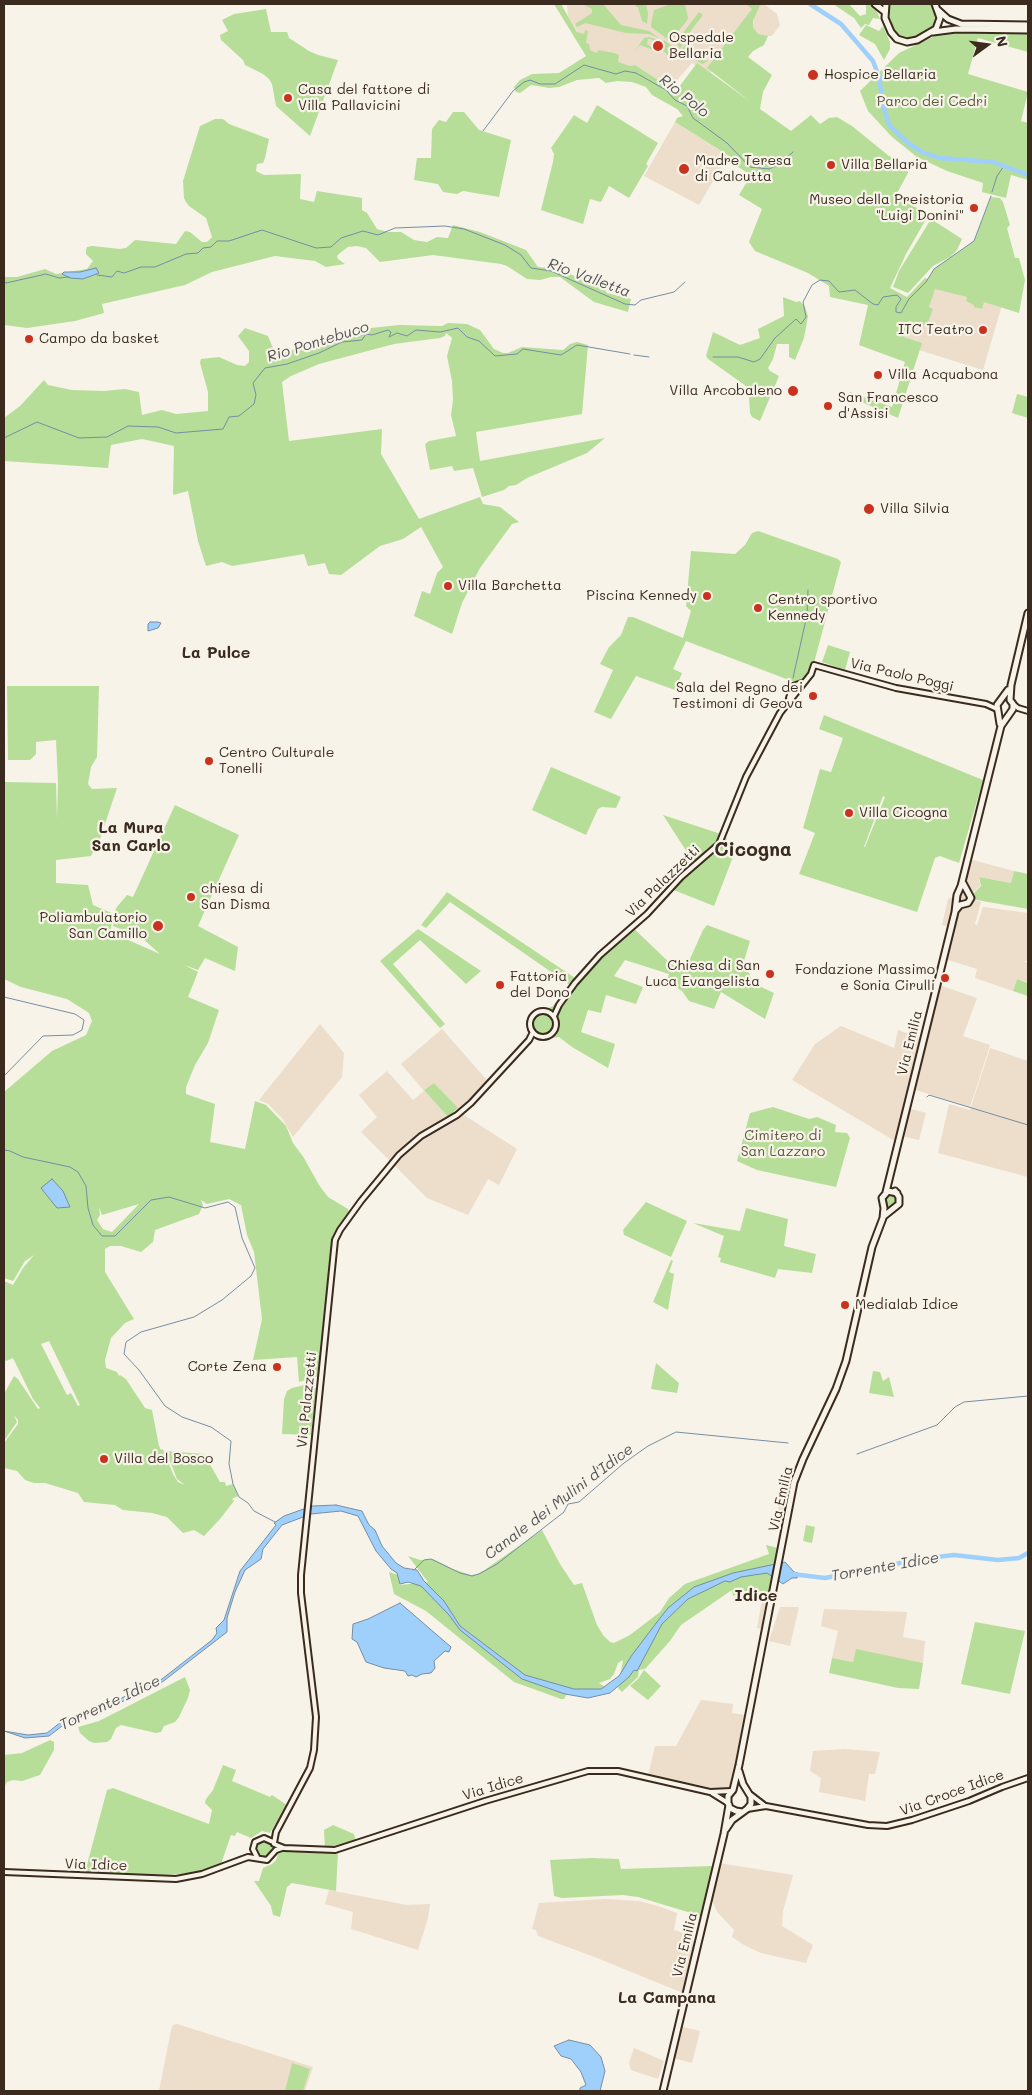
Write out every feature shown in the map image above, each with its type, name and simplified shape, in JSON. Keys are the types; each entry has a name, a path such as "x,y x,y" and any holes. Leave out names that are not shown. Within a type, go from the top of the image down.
{"main road":[{"path":"876,4 884,12 890,32 900,40 912,42 933,32 956,29 1028,30"},
{"path":"884,12 886,4"},
{"path":"933,32 939,22 936,4"},
{"path":"938,10 948,19 961,24 1028,25"},
{"path":"960,902 959,892 1000,726 998,711 1001,700 1010,685 1028,613"},
{"name":"Via Paolo Poggi","path":"797,689 811,674 814,665 896,688 986,704 998,711"},
{"path":"1010,685 1010,713"},
{"name":"Via Palazzetti","path":"529,1040 539,1036 544,1037 554,1032 556,1024 554,1016 559,1005 575,983 600,955 647,914 681,877 719,844 746,777 786,704 797,689"},
{"path":"1001,700 1011,702 1020,709 1028,711"},
{"name":"Via Paolo Poggi","path":"986,704 1001,700"},
{"path":"1000,726 1010,713 1020,709"},
{"path":"998,711 1010,713"},
{"path":"959,892 966,890 963,880"},
{"name":"Via Emilia","path":"663,2091 724,1834 728,1796 732,1790 739,1766 797,1473 836,1389 846,1361 872,1247 883,1218 882,1198 890,1179 900,1128 955,912 960,902 968,903 971,898 970,893 966,890"},
{"name":"Via Palazzetti","path":"274,1844 276,1832 310,1768 314,1750 316,1717 301,1593 304,1536 334,1247 340,1230 399,1155 421,1136 457,1115 471,1103 529,1040 533,1032 530,1024 535,1014 547,1012 559,1005"},
{"path":"547,1012 554,1016"},
{"path":"533,1032 539,1036"},
{"path":"890,1179 891,1186 897,1193"},
{"path":"886,1192 897,1193"},
{"name":"Via Emilia","path":"883,1218 898,1206 900,1202 897,1193"},
{"path":"883,1206 892,1209"},
{"name":"Via Emilia","path":"739,1766 741,1779 749,1792"},
{"name":"Via Idice","path":"243,1858 253,1849 257,1840 267,1838 274,1844 284,1848 335,1850 522,1790 576,1774 604,1770 710,1792 732,1790"},
{"name":"Via Croce Idice","path":"744,1810 766,1806 868,1825 887,1826 960,1804 1028,1778"},
{"path":"728,1804 733,1810 744,1810 752,1800 749,1792 742,1788 732,1790"},
{"name":"Via Idice","path":"710,1792 728,1804"},
{"name":"Via Croce Idice","path":"749,1792 766,1806"},
{"name":"Via Emilia","path":"724,1834 732,1820 744,1810"},
{"name":"Via Palazzetti","path":"267,1838 276,1832"},
{"path":"274,1844 274,1852"},
{"name":"Via Idice","path":"4,1872 176,1879 202,1874 243,1858 257,1857 267,1860 274,1852 284,1848"},
{"path":"253,1849 257,1857"}],"shaded area":[{"name":"Ospedale Bellaria","path":"567,4 764,4 777,14 780,25 772,36 763,36 756,33 753,27 754,16 709,75 692,63 671,87 635,65 627,67 591,55 568,16"},
{"name":"Madre Teresa di Calcutta","path":"675,122 728,156 699,205 644,176"},
{"path":"935,285 1002,305 983,370 919,350 921,343 904,337 909,321 927,326 933,309 929,307"},
{"path":"969,859 1014,871 1011,883 979,877 980,886 972,894 975,900 981,902 975,924 977,925 983,907 1028,913 1028,961 1023,961 1028,963 1028,982 1017,979 1013,991 975,978 977,969 945,959 953,928 942,925 948,899 967,889 965,882"},
{"path":"939,985 977,998 963,1036 990,1045 970,1107 913,1089"},
{"path":"320,1024 344,1053 342,1077 293,1137 282,1118 268,1104 259,1100"},
{"path":"841,1026 894,1048 898,1030 920,1038 895,1141 792,1080 815,1044"},
{"path":"442,1029 492,1086 464,1115 517,1149 499,1185 488,1179 468,1215 427,1198 361,1132 377,1117 359,1095 387,1071 413,1100 424,1091 401,1064","holes":["434,1083 462,1114 452,1121 424,1090"]},
{"path":"990,1048 1028,1061 1028,1177 938,1153 949,1104 970,1110"},
{"path":"908,1108 926,1113 919,1140 901,1136"},
{"path":"790,1480 792,1480 784,1523 773,1520"},
{"path":"762,1600 768,1600 763,1629 757,1628"},
{"path":"780,1607 799,1607 790,1646 769,1641"},
{"path":"824,1609 907,1612 903,1637 925,1641 923,1663 856,1650 853,1662 832,1658 838,1631 821,1626"},
{"path":"701,1700 733,1704 732,1713 745,1715 732,1784 725,1790 648,1776 655,1746 676,1746"},
{"path":"845,1749 880,1752 875,1774 869,1774 865,1801 819,1792 821,1778 810,1771 813,1751"},
{"path":"719,1863 793,1875 783,1911 782,1926 813,1945 806,1963 761,1953 732,1937 734,1930 718,1913 711,1899"},
{"path":"329,1890 407,1905 430,1904 428,1918 418,1950 351,1929 353,1912 325,1904"},
{"path":"605,1899 639,1901 677,1913 674,1930 689,1935 695,1943 683,1993 538,1936 536,1930 532,1929 539,1903"},
{"path":"177,2024 313,2067 305,2091 159,2091 171,2030 173,2025"},
{"path":"679,2026 700,2031 692,2063 673,2058"},
{"path":"634,2048 664,2061 658,2079 631,2070 629,2063"}],"green space":[{"path":"554,4 561,4 577,32 584,34 585,30 588,31 586,43 589,44 590,50 594,52 597,53 598,50 619,55 618,62 630,66 635,65 676,91 697,63 751,102 707,68 752,9 746,4 760,5 753,21 753,27 758,34 768,36 764,45 753,51 748,57 772,75 763,92 760,109 791,131 811,115 820,124 829,118 837,117 852,126 889,156 909,166 908,173 895,197 929,214 906,254 890,288 907,297 925,278 928,279 934,269 974,241 991,197 1000,198 1010,225 1007,228 1015,258 1019,258 1025,280 1019,313 984,302 982,309 974,307 974,305 966,301 967,297 935,289 929,307 933,309 927,326 909,321 904,337 922,343 898,418 848,396 850,392 892,407 905,362 859,345 868,305 830,297 829,286 808,273 755,251 749,242 762,209 739,195 751,175 727,160 729,156 675,122 677,118 683,116 677,109 652,95 646,87 632,82 617,81 606,83 599,78 577,80 559,87 549,88 531,85 520,93 516,92 514,87 520,80 532,74 559,73 586,56"},
{"path":"582,4 603,4 621,25 649,31 659,38 649,34 626,33 585,23 577,27 575,24 592,13 592,9"},
{"path":"635,4 646,4 647,24 642,21 638,7"},
{"path":"671,4 685,4 688,18 670,41 651,27 651,24 654,10"},
{"path":"833,4 849,4 860,16 866,14 866,4 870,4 876,9 880,19 873,18 869,25 865,24 861,28 854,18"},
{"path":"890,4 932,4 937,15 936,23 930,29 912,38 901,37 894,30 888,17"},
{"path":"266,9 271,32 287,32 289,38 309,51 338,60 310,136 276,106 272,84 269,79 245,65 243,60 221,40 220,35 228,31 222,20 234,14"},
{"path":"699,12 703,15 683,41 684,43 680,49 676,42"},
{"path":"866,25 879,31 883,26 890,42 890,49 884,60 875,44 859,35"},
{"name":"Parco dei Cedri","path":"949,32 1028,33 1028,52 978,38 968,74 1028,92 1021,121 1028,123 1028,180 1011,175 1006,198 982,192 983,183 947,171 917,157 892,137 868,111 860,91 899,53 937,35"},
{"path":"649,37 658,40 658,45 651,39 648,39 647,44 653,50 640,45 635,51 644,38"},
{"path":"664,40 680,52 670,57 661,49 660,45"},
{"path":"686,44 708,61 702,64 681,50"},
{"path":"597,105 658,143 646,164 648,166 629,198 609,186 601,202 590,199 583,224 541,210 553,162 554,154 551,148 574,115 587,123"},
{"path":"453,112 464,112 479,130 511,140 499,197 463,191 457,194 443,192 438,184 414,180 417,158 431,158 432,129 439,120 446,122"},
{"path":"215,119 223,119 229,124 269,139 263,163 257,164 256,171 264,175 301,174 300,199 314,202 317,191 362,198 362,210 367,213 377,229 388,232 401,232 414,240 427,242 437,237 448,238 453,225 480,232 526,250 538,267 559,269 605,290 607,293 631,299 628,312 594,302 560,277 540,280 527,279 501,264 433,255 380,262 366,248 357,246 348,247 337,256 345,264 326,267 315,261 275,256 212,272 185,285 102,304 104,313 75,321 27,328 4,325 4,277 17,277 45,269 56,274 87,269 93,261 86,254 86,250 87,247 92,246 120,249 126,248 135,240 176,244 185,231 190,232 202,242 207,242 212,237 206,218 186,202 183,181 200,126"},
{"path":"931,219 962,239 957,250 950,257 933,266 908,293 893,287 899,271"},
{"path":"783,297 796,302 800,301 805,307 808,316 804,338 795,360 789,357 789,344 777,344 773,359 768,368 779,376 760,421 752,417 750,413 746,386 706,356 713,332 740,345 760,338 758,329 784,316"},
{"path":"448,323 467,324 480,330 494,349 503,353 508,353 522,347 563,350 570,344 577,342 588,345 582,414 476,432 480,461 605,438 587,453 527,478 516,485 482,497 473,468 454,471 452,466 430,470 425,444 429,441 456,436 451,415 453,400 452,381 447,356 452,338 446,333 445,336 440,338 394,344 319,364 282,382 289,441 382,429 381,454 419,519 480,497 483,504 500,507 519,522 512,524 480,568 462,603 452,634 414,616 422,591 430,594 437,573 443,567 421,527 403,539 380,546 341,575 329,574 325,563 308,566 304,554 232,566 222,562 206,566 198,541 188,491 173,495 174,446 142,439 111,445 108,468 4,461 4,418 20,406 44,380 48,385 72,390 104,391 125,389 139,392 142,415 162,410 176,414 208,411 208,392 200,363 201,359 219,357 237,365 245,366 249,362 249,351 238,336 245,328 268,336 273,348 280,353 356,334 371,328 399,325 442,326"},
{"path":"1017,394 1028,397 1028,418 1012,413"},
{"name":"Centro sportivo Kennedy","path":"758,531 838,559 841,562 811,674 803,682 797,683 686,641 673,669 682,673 675,690 636,676 611,719 594,712 613,670 600,664 609,647 621,635 628,617 633,617 683,638 691,611 686,606 691,551 735,554 745,545 752,533"},
{"path":"828,645 850,652 845,670 822,662"},
{"path":"7,686 99,686 97,757 91,767 88,784 92,789 117,788 100,839 91,856 56,860 56,883 88,885 93,905 114,914 110,932 160,954 142,938 113,926 116,908 127,895 133,897 175,805 239,835 198,926 238,947 235,971 205,958 198,970 184,965 198,972 188,997 219,1010 208,1043 195,1065 186,1087 186,1094 215,1104 210,1142 245,1149 255,1101 266,1105 286,1126 293,1143 328,1197 348,1209 349,1212 333,1235 319,1376 299,1382 297,1357 253,1360 262,1319 254,1252 247,1235 241,1205 229,1199 207,1204 201,1200 203,1205 199,1214 155,1230 153,1242 141,1252 121,1246 110,1246 105,1249 105,1272 134,1319 125,1323 111,1338 105,1360 106,1368 117,1372 119,1376 126,1379 145,1408 152,1410 159,1446 161,1450 163,1449 178,1482 185,1485 177,1479 166,1451 204,1454 220,1482 225,1482 226,1486 233,1484 238,1496 232,1499 234,1501 204,1536 194,1530 183,1533 167,1517 152,1513 123,1510 115,1505 84,1502 78,1493 45,1483 34,1483 25,1480 17,1471 4,1468 4,1443 18,1424 18,1420 14,1415 17,1422 4,1441 4,1394 14,1376 38,1409 40,1408 33,1399 13,1358 6,1361 4,1359 4,1281 13,1285 23,1268 34,1255 25,1261 13,1281 4,1278 4,1092 52,1051 86,1035 92,1021 89,1013 67,999 21,987 4,979 4,782 56,783 57,819 56,740 36,742 36,754 30,760 8,760","holes":["139,1204 112,1232 103,1229 97,1220 100,1215 99,1207 102,1215","49,1341 80,1405 78,1406 71,1393 67,1395 41,1344"]},
{"path":"824,715 983,780 959,863 940,856 935,858 917,912 799,874 815,833 803,828 820,769 831,772 843,738 819,729","holes":["883,796 885,797 865,847 864,847"]},
{"path":"551,767 621,797 616,808 602,807 598,809 586,835 532,810"},
{"path":"663,815 721,834 726,837 729,845 736,849 714,906 671,889 680,875 694,863"},
{"path":"1014,871 1028,874 1028,909 977,900 974,897 974,893 981,886 979,877 1011,883"},
{"path":"447,892 575,978 605,946 630,925 671,964 685,970 707,925 750,941 744,961 753,983 774,993 765,1019 721,992 714,1009 689,1001 682,991 666,984 669,974 625,960 614,976 643,987 636,1004 606,995 601,1013 588,1010 581,1032 615,1044 608,1068 572,1047 559,1037 539,1040 530,1032 529,1017 553,1006 570,985 450,902 426,928 421,925"},
{"path":"418,929 481,971 466,984 420,940 393,964 445,1024 440,1028 380,961"},
{"path":"1017,979 1028,983 1028,996 1013,991"},
{"path":"434,1083 458,1108 448,1117 424,1090"},
{"name":"Cimitero di San Lazzaro","path":"773,1107 809,1119 817,1117 836,1125 835,1132 847,1133 850,1138 836,1187 757,1170 737,1161 750,1113"},
{"path":"891,1193 896,1195 898,1200 896,1205 891,1207 886,1205 884,1200 886,1195"},
{"path":"646,1202 687,1221 671,1257 624,1235 623,1230"},
{"path":"746,1208 788,1219 784,1246 816,1254 812,1273 778,1269 775,1278 720,1262 721,1258 718,1257 724,1236 693,1223 740,1231"},
{"path":"671,1260 673,1261 669,1272 674,1274 668,1310 653,1302"},
{"path":"656,1363 679,1383 677,1393 651,1389"},
{"path":"873,1371 880,1372 883,1381 889,1377 894,1397 869,1393"},
{"path":"313,1383 316,1389 311,1435 282,1434 284,1399 287,1391"},
{"path":"806,1525 815,1527 812,1543 803,1541"},
{"path":"542,1530 560,1564 574,1585 582,1583 597,1625 603,1635 610,1642 614,1643 630,1635 660,1612 669,1598 685,1584 769,1554 766,1545 778,1548 770,1592 745,1591 733,1596 732,1590 681,1625 670,1641 645,1669 639,1670 638,1677 622,1692 618,1688 623,1660 618,1663 610,1679 599,1683 605,1687 603,1689 569,1689 564,1699 561,1699 514,1682 426,1611 394,1594 389,1572 398,1575 400,1585 428,1582 408,1556 420,1560 433,1559 453,1569 471,1575 477,1574"},
{"path":"975,1622 1025,1631 1010,1694 961,1684"},
{"path":"856,1649 923,1663 919,1689 898,1688 829,1673 832,1658 853,1662"},
{"path":"644,1670 661,1686 648,1700 630,1686"},
{"path":"185,1677 190,1690 188,1698 179,1717 175,1722 164,1726 161,1732 156,1733 121,1725 116,1728 111,1739 107,1742 94,1743 80,1733 78,1727 99,1721"},
{"path":"50,1740 54,1742 54,1750 40,1775 22,1781 13,1780 7,1782 4,1787 4,1755 22,1753"},
{"path":"223,1765 236,1770 232,1781 270,1797 272,1795 287,1805 270,1833 262,1831 251,1838 237,1832 235,1836 231,1835 221,1864 192,1873 166,1875 85,1872 107,1790 113,1788 209,1824 212,1810 205,1803 213,1790"},
{"path":"333,1825 354,1834 357,1845 338,1852 336,1891 292,1883 287,1887 280,1917 273,1915 271,1906 254,1881 259,1881 263,1868 276,1860 279,1844 325,1848 324,1830"},
{"path":"261,1841 267,1841 272,1846 270,1855 261,1857 256,1852 256,1846"},
{"path":"619,1859 621,1869 713,1866 701,1916 638,1897 623,1895 562,1898 554,1896 550,1860"},
{"path":"292,2063 310,2069 303,2091 285,2091"}],"water":[{"path":"96,268 99,273 83,279 70,278 62,274 64,272 80,272"},
{"path":"150,622 161,623 158,628 148,631 148,624"},
{"path":"52,1179 63,1191 70,1207 57,1208 41,1188"},
{"path":"336,1505 362,1511 369,1525 375,1530 382,1546 396,1563 404,1568 417,1570 424,1581 444,1601 460,1626 525,1675 574,1689 601,1689 619,1676 632,1655 668,1608 694,1587 733,1573 785,1562 794,1572 798,1573 797,1578 792,1578 783,1584 767,1573 741,1577 730,1582 725,1581 688,1599 662,1624 637,1671 634,1670 629,1677 610,1693 588,1698 565,1694 522,1679 460,1630 449,1615 421,1586 408,1582 400,1584 397,1573 391,1569 376,1551 358,1516 341,1511 311,1514 282,1525 263,1549 261,1559 245,1570 235,1592 227,1618 227,1632 161,1683 109,1708 89,1714 62,1726 49,1736 25,1738 4,1731 28,1735 47,1733 61,1722 107,1705 162,1679 212,1640 217,1633 216,1628 224,1620 240,1571 276,1525 274,1523 284,1516 312,1506"},
{"path":"400,1603 451,1647 449,1652 445,1651 434,1661 435,1668 431,1673 416,1677 408,1676 405,1671 384,1668 366,1662 357,1642 352,1639 353,1624 368,1619"},
{"path":"569,2040 590,2045 601,2057 605,2071 600,2091 580,2091 580,2088 586,2085 581,2072 571,2059 561,2056 554,2046"}],"waterway":[{"path":"810,4 841,24 873,61 879,77 883,105 889,125 909,144 922,152 939,158 993,162 1028,175"},
{"name":"Rio Polo","path":"483,131 513,91 524,82 530,80 540,84 555,84 584,65 616,74 625,71 636,73 666,90 675,100 687,106 693,118 727,143 750,167 769,169 778,165 793,152"},
{"name":"Rio Pontebuco","path":"992,192 997,176 1004,166"},
{"name":"Rio Pontebuco","path":"713,357 738,357 754,362 760,359 775,338 796,319 801,324 806,317 803,302 812,285 820,280 829,281 839,292 855,290 873,304 878,305 883,297 897,295 901,299 896,307 896,312 901,313 909,299 926,282 934,269 974,241 991,196"},
{"name":"Rio Valletta","path":"97,275 112,277 117,271 124,273 141,267 155,267 186,254 198,253 203,248 211,247 217,241 229,241 262,230 316,248 331,247 341,238 363,231 378,235 395,228 445,226 464,229 505,245 521,255 531,268 551,271 625,304 635,305 641,300 674,292 685,282"},
{"name":"Rio Valletta","path":"4,282 46,274 59,278 69,277"},
{"name":"Rio Pontebuco","path":"4,438 37,422 79,438 107,437 128,426 158,427 176,433 223,429 229,417 239,416 254,404 256,395 253,383 265,368 287,364 319,353 342,342 362,340 366,334 372,335 388,330 391,332 389,337 397,333 407,336 416,330 440,332 458,328 467,337 479,341 495,356 517,354 523,349 561,355 577,345 630,354"},
{"name":"Rio Pontebuco","path":"634,355 649,357"},
{"path":"793,678 807,615 808,590"},
{"path":"4,997 75,1014 84,1020 82,1030 73,1035 43,1036 4,1076"},
{"path":"927,1097 929,1095 1028,1125"},
{"path":"4,1150 23,1157 70,1167 78,1172 86,1186 88,1208 93,1225 102,1236 115,1236 151,1200 169,1197 205,1208 228,1202 235,1207 242,1238 255,1268 251,1276 222,1300 194,1317 141,1332 126,1342 124,1354 139,1370 165,1406 182,1417 211,1427 231,1441 229,1464 233,1484 239,1497 248,1503 254,1511 275,1522"},
{"name":"Canale dei Mulini d'Idice","path":"857,1454 937,1425 955,1407 964,1402 1028,1396"},
{"name":"Canale dei Mulini d'Idice","path":"414,1570 424,1560 431,1559 460,1573 472,1576 479,1574 497,1564 564,1512 568,1504 579,1502 624,1463 648,1446 676,1432 788,1443"},
{"name":"Torrente Idice","path":"792,1574 825,1578 920,1559 954,1555 998,1560 1019,1558 1028,1553"}],"place":[{"name":"Ospedale Bellaria","path":"658,46"},
{"name":"Hospice Bellaria","path":"813,75"},
{"name":"Casa del fattore di Villa Pallavicini","path":"288,98"},
{"name":"Villa Bellaria","path":"831,165"},
{"name":"Madre Teresa di Calcutta","path":"684,169"},
{"name":"Museo della Preistoria \"Luigi Donini\"","path":"974,208"},
{"name":"ITC Teatro","path":"983,330"},
{"name":"Campo da basket","path":"29,339"},
{"name":"Villa Acquabona","path":"878,375"},
{"name":"Villa Arcobaleno","path":"793,391"},
{"name":"San Francesco d'Assisi","path":"828,406"},
{"name":"Villa Silvia","path":"869,509"},
{"name":"Villa Barchetta","path":"448,586"},
{"name":"Piscina Kennedy","path":"707,596"},
{"name":"Centro sportivo Kennedy","path":"758,608"},
{"name":"Sala del Regno dei Testimoni di Geova","path":"813,696"},
{"name":"Centro Culturale Tonelli","path":"209,761"},
{"name":"Villa Cicogna","path":"849,813"},
{"name":"chiesa di San Disma","path":"191,897"},
{"name":"Poliambulatorio San Camillo","path":"158,926"},
{"name":"Chiesa di San Luca Evangelista","path":"770,974"},
{"name":"Fondazione Massimo e Sonia Cirulli","path":"945,978"},
{"name":"Fattoria del Dono","path":"500,985"},
{"name":"Medialab Idice","path":"845,1305"},
{"name":"Corte Zena","path":"277,1367"},
{"name":"Villa del Bosco","path":"104,1459"}],"district":[{"name":"La Pulce","path":"216,653"},
{"name":"La Mura San Carlo","path":"131,837"},
{"name":"Cicogna","path":"753,850"},
{"name":"Idice","path":"756,1596"},
{"name":"La Campana","path":"667,1998"}]}
